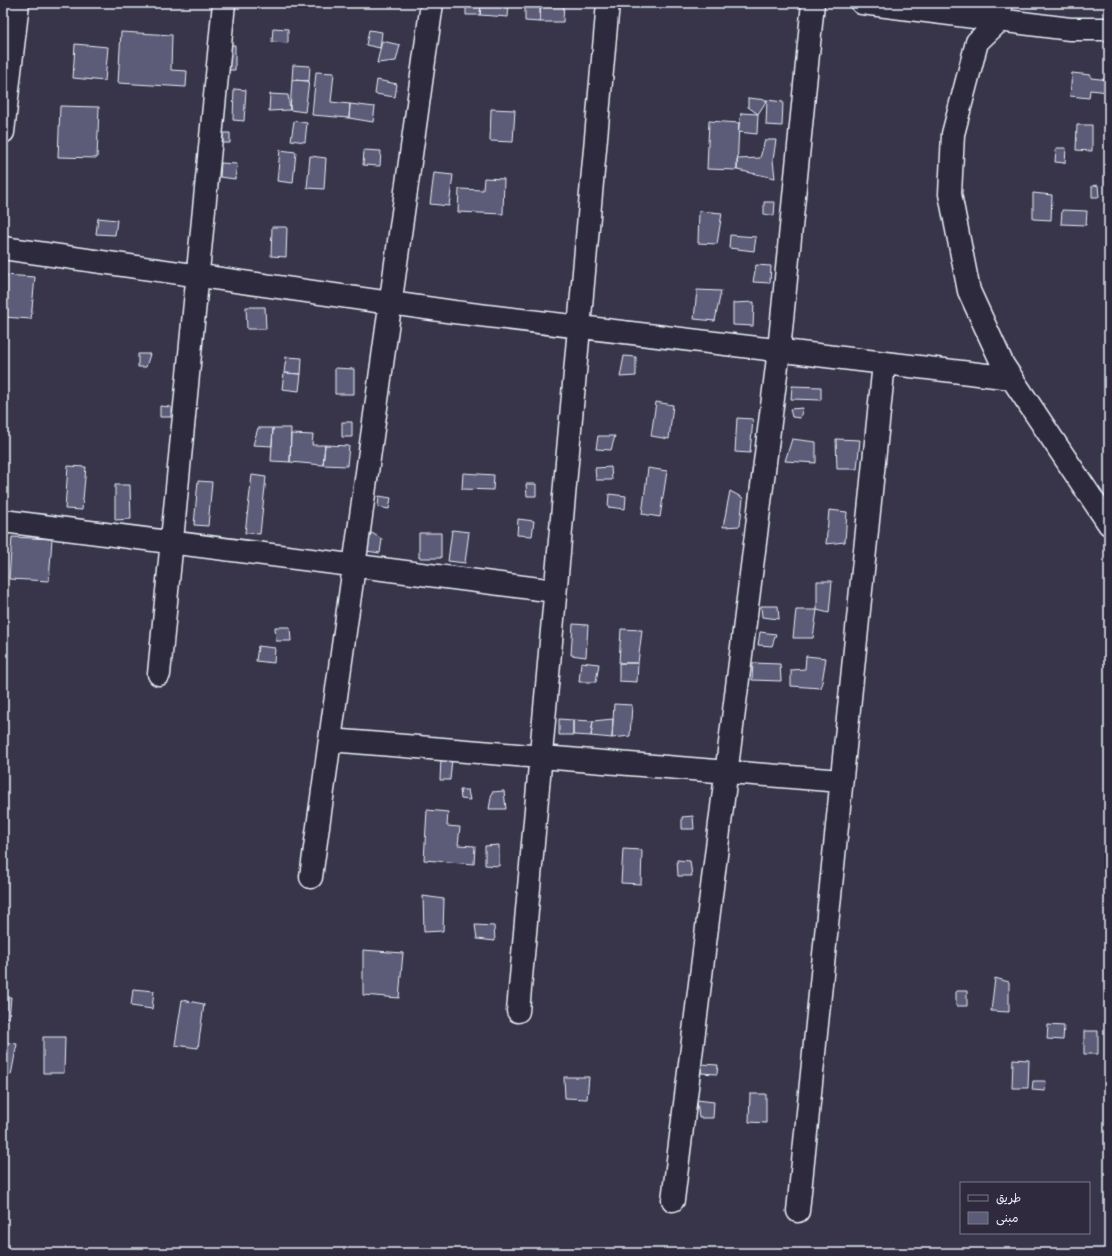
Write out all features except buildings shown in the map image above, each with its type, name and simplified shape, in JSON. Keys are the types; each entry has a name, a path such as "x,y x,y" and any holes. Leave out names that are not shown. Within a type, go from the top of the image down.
{"street":[{"path":"3,132 18,3"},
{"path":"159,674 196,275 224,3"},
{"path":"311,877 432,3"},
{"path":"518,1011 608,3"},
{"path":"673,1200 779,350 813,3"},
{"path":"862,3 1000,12 1070,29 1109,29"},
{"path":"1000,12 977,42 952,134 950,194 969,291 1003,365 1109,524"},
{"path":"3,248 391,303 579,327 1012,378"},
{"path":"798,1211 884,363"},
{"path":"3,521 556,591"},
{"path":"330,740 841,781"}]}
